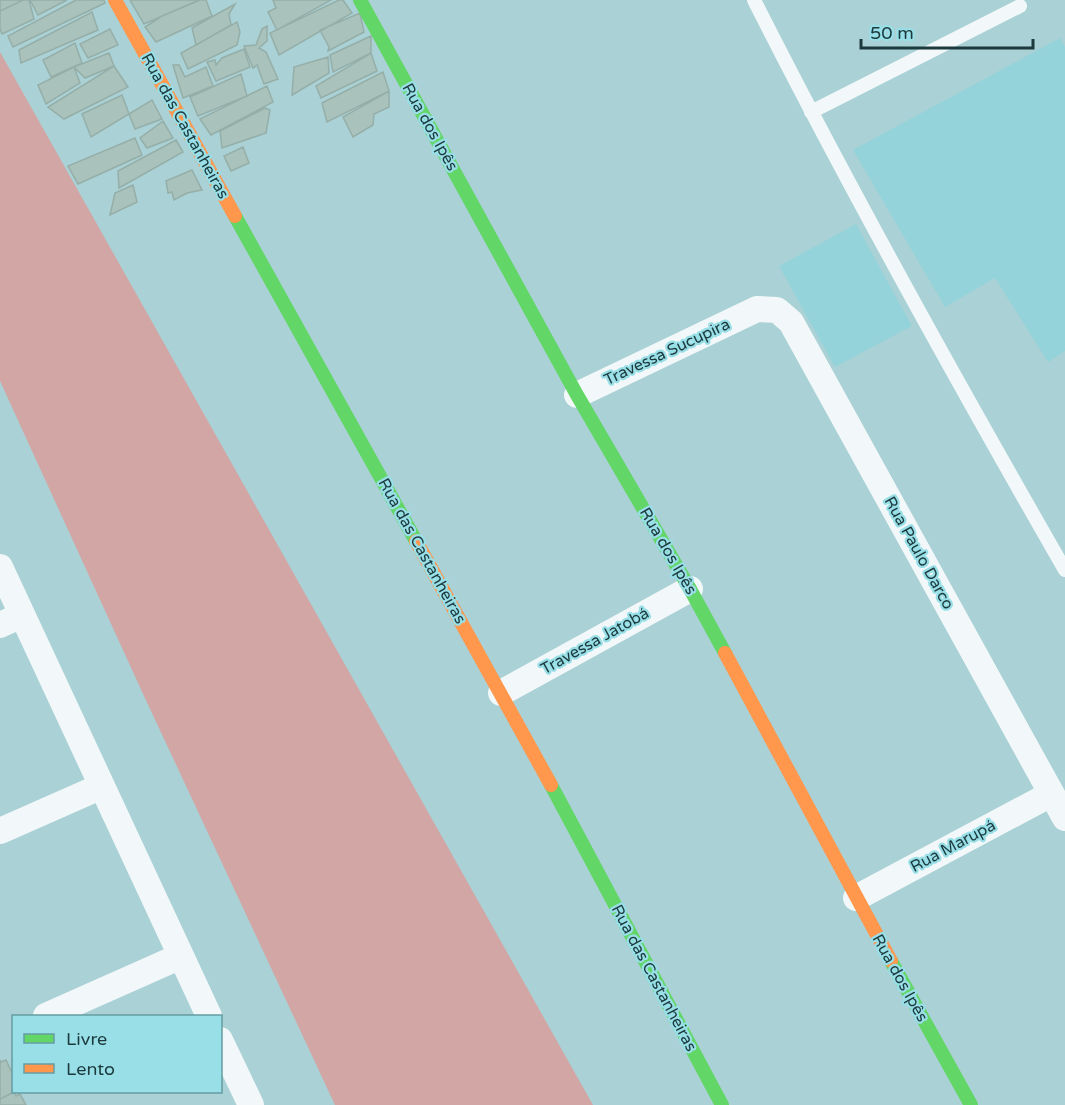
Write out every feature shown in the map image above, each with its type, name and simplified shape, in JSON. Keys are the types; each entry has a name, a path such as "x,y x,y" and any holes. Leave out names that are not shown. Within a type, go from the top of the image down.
{"street":[{"name":"Rua das Castanheiras","path":"115,0 501,693 722,1105"},
{"name":"Rua dos Ipês","path":"360,0 577,395 690,588 970,1105"},
{"name":"Travessa Sucupira","path":"577,395 757,309"},
{"name":"Rua Paulo Darco","path":"757,309 777,310 791,322 1065,818"},
{"path":"0,567 11,620 102,786 208,1015"},
{"name":"Travessa Jatobá","path":"501,693 690,588"},
{"path":"0,831 102,786"},
{"name":"Rua Marupá","path":"856,898 1051,794"},
{"path":"50,1015 181,956"},
{"path":"222,1044 251,1105"}],"lane":[{"path":"754,0 811,112 955,378 1065,570"},
{"path":"811,112 1020,6"}],"shaded area":[{"path":"1060,38 1065,47 1065,351 1048,362 995,278 945,307 853,150"},
{"path":"0,52 593,1105 335,1105 0,381"},
{"path":"856,224 912,326 835,367 779,266"}],"building":[{"path":"0,0 23,0 0,11"},
{"path":"23,0 29,0 34,19 2,34 0,11"},
{"path":"30,0 67,0 38,15"},
{"path":"76,0 104,0 105,3 13,47 8,36"},
{"path":"130,0 199,0 144,24"},
{"path":"200,0 206,0 212,16 156,42 145,27 162,16"},
{"path":"273,0 331,0 277,30 268,12 276,8"},
{"path":"343,0 352,13 279,55 270,33"},
{"path":"235,4 229,14 231,25 196,45 192,28"},
{"path":"92,12 98,30 21,63 19,50"},
{"path":"360,13 364,32 328,51 329,47 320,30"},
{"path":"237,22 240,32 237,45 188,69 181,53"},
{"path":"267,26 267,41 259,48 266,52 278,79 264,84 257,65 253,68 244,46 256,45 262,29"},
{"path":"110,29 118,45 88,58 80,44"},
{"path":"371,36 371,53 333,72 330,55"},
{"path":"75,43 82,63 51,77 43,60"},
{"path":"244,49 250,67 216,81 207,62 215,60 216,65 222,58"},
{"path":"109,53 114,66 85,78 74,67"},
{"path":"371,53 377,71 321,98 316,86"},
{"path":"328,57 329,73 292,95 294,67"},
{"path":"173,65 179,65 185,77 206,67 213,86 183,98"},
{"path":"114,66 128,87 64,119 48,107"},
{"path":"74,67 80,83 46,104 38,85"},
{"path":"383,72 389,91 327,122 322,103"},
{"path":"241,74 247,96 198,116 190,97"},
{"path":"267,86 273,102 211,135 200,119"},
{"path":"389,91 389,107 374,114 373,125 353,137 343,117"},
{"path":"122,95 129,114 91,137 82,114"},
{"path":"152,100 162,119 135,129 129,114"},
{"path":"265,108 270,110 266,133 222,148 220,131"},
{"path":"163,121 173,138 147,148 140,138"},
{"path":"135,138 142,155 78,184 68,166"},
{"path":"176,140 183,152 119,188 118,171"},
{"path":"243,147 249,163 231,171 224,156"},
{"path":"192,170 202,190 187,193 174,200 172,192 168,193 166,181"},
{"path":"133,185 137,202 110,215 115,193"},
{"path":"0,1060 1,1062 6,1060 12,1073 12,1093 0,1099"},
{"path":"12,1093 16,1096 20,1094 26,1105 0,1105 0,1099"}],"traffic: fast":[{"path":"360,0 577,395 725,653"},
{"path":"235,216 416,541"},
{"path":"551,785 722,1105"},
{"path":"891,961 971,1105"}],"traffic: slow":[{"path":"115,0 235,216"},
{"path":"416,541 551,785"},
{"path":"725,653 891,961"}]}
